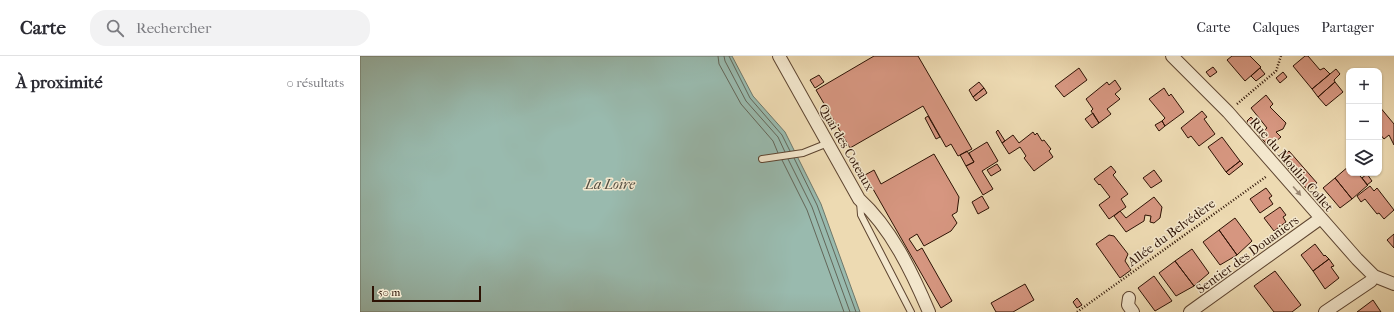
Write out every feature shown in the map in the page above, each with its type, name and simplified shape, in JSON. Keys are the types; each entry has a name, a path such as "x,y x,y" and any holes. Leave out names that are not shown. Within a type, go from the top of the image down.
{"street":[{"name":"Quai des Coteaux","path":"779,56 859,199 872,210 889,234 929,312"},
{"name":"Rue du Moulin Collet","path":"1172,56 1228,112 1374,276 1394,284"},
{"name":"Sentier des Douaniers","path":"1190,312 1321,218"},
{"path":"1325,312 1371,281 1374,276"},
{"path":"1129,298 1128,305 1133,312"}],"lane":[{"path":"762,159 803,153 828,142"},
{"path":"859,199 861,214 911,312"}],"path":[{"path":"1228,112 1276,71 1281,56"},
{"name":"Allée du Belvédère","path":"1077,312 1275,165"}],"water":[{"name":"La Loire","path":"360,56 732,56 753,96 785,132 821,204 860,312 360,312"}],"building":[{"path":"874,56 918,56 972,149 958,156 951,144 946,147 923,106 850,148 816,90"},
{"path":"1232,56 1250,56 1261,67 1245,81 1227,60"},
{"path":"1305,56 1308,56 1320,70 1324,68 1330,74 1312,89 1293,66"},
{"path":"1213,67 1217,72 1210,77 1206,72"},
{"path":"1079,68 1087,80 1064,97 1055,86"},
{"path":"1260,68 1265,74 1256,81 1251,76"},
{"path":"1336,69 1340,74 1334,80 1335,82 1318,97 1312,89"},
{"path":"1283,72 1287,77 1280,83 1276,78"},
{"path":"819,75 824,82 815,88 810,80"},
{"path":"1115,80 1121,89 1115,94 1120,99 1107,109 1111,114 1099,123 1091,111 1093,109 1086,99 1107,82 1109,85"},
{"path":"979,82 984,88 973,97 969,90"},
{"path":"1335,82 1343,92 1326,106 1318,97"},
{"path":"984,88 987,93 976,101 973,97"},
{"path":"1164,88 1169,96 1171,94 1184,112 1165,126 1162,121 1165,118 1149,99"},
{"path":"1266,95 1273,104 1270,107 1286,123 1283,129 1276,132 1281,137 1269,147 1259,135 1267,128 1251,108"},
{"path":"1382,110 1394,124 1394,145 1389,135 1384,139 1382,137"},
{"path":"1202,111 1207,117 1204,119 1215,134 1199,146 1191,136 1188,138 1181,128"},
{"path":"1093,113 1099,123 1092,128 1085,119"},
{"path":"928,116 940,137 936,139 925,118"},
{"path":"1251,117 1256,123 1251,127 1247,121"},
{"path":"1162,121 1165,126 1159,131 1155,125"},
{"path":"998,130 1005,141 1002,143 996,132"},
{"path":"1033,132 1035,135 1037,133 1042,141 1044,140 1051,149 1049,151 1053,157 1034,171 1024,158 1026,156 1020,147 1009,154 1002,143 1013,135 1019,143"},
{"path":"1222,137 1240,161 1226,172 1208,147"},
{"path":"987,142 998,161 982,171 993,189 983,195 966,166 974,162 969,153"},
{"path":"967,151 974,162 966,166 960,155"},
{"path":"1289,151 1317,183 1308,190 1280,159"},
{"path":"934,154 959,197 957,212 952,215 957,223 951,231 924,246 917,234 909,239 917,251 922,248 952,301 941,308 865,175 874,170 881,184"},
{"path":"1240,161 1243,164 1229,175 1226,172"},
{"path":"997,164 1001,170 991,176 987,170"},
{"path":"1111,166 1116,172 1113,175 1128,194 1121,199 1126,207 1109,219 1099,205 1110,197 1094,179"},
{"path":"1346,169 1346,176 1360,176 1368,185 1352,199 1335,178"},
{"path":"1154,170 1162,181 1151,188 1143,178"},
{"path":"1368,176 1372,181 1367,185 1362,178"},
{"path":"1335,178 1352,199 1340,208 1323,188"},
{"path":"1370,186 1374,191 1377,188 1394,210 1384,219 1379,213 1377,214 1365,199 1361,202 1357,196"},
{"path":"1266,188 1272,196 1269,198 1273,204 1260,213 1250,199"},
{"path":"1318,192 1324,200 1320,203 1313,196"},
{"path":"982,196 989,208 978,214 972,202"},
{"path":"1154,197 1162,207 1160,218 1154,223 1150,222 1151,216 1145,215 1144,221 1126,232 1114,216 1120,211 1126,218"},
{"path":"1280,207 1286,215 1283,217 1286,222 1274,231 1264,218"},
{"path":"1235,218 1252,241 1237,255 1219,230"},
{"path":"1219,230 1237,255 1220,265 1203,242"},
{"path":"1394,234 1394,248 1387,240"},
{"path":"1109,235 1114,236 1128,254 1125,261 1131,270 1120,278 1096,244"},
{"path":"1315,244 1324,256 1325,255 1329,259 1313,271 1301,255"},
{"path":"1192,249 1209,273 1194,286 1175,261"},
{"path":"1329,259 1334,266 1331,267 1339,278 1325,289 1313,271"},
{"path":"1175,261 1194,286 1176,296 1159,273"},
{"path":"1275,271 1301,305 1292,312 1274,312 1254,286"},
{"path":"1154,276 1172,301 1155,311 1138,288"},
{"path":"1025,284 1034,300 1013,312 996,312 991,303"},
{"path":"1077,298 1082,305 1077,308 1073,302"},
{"path":"1373,300 1381,312 1357,312"}]}
